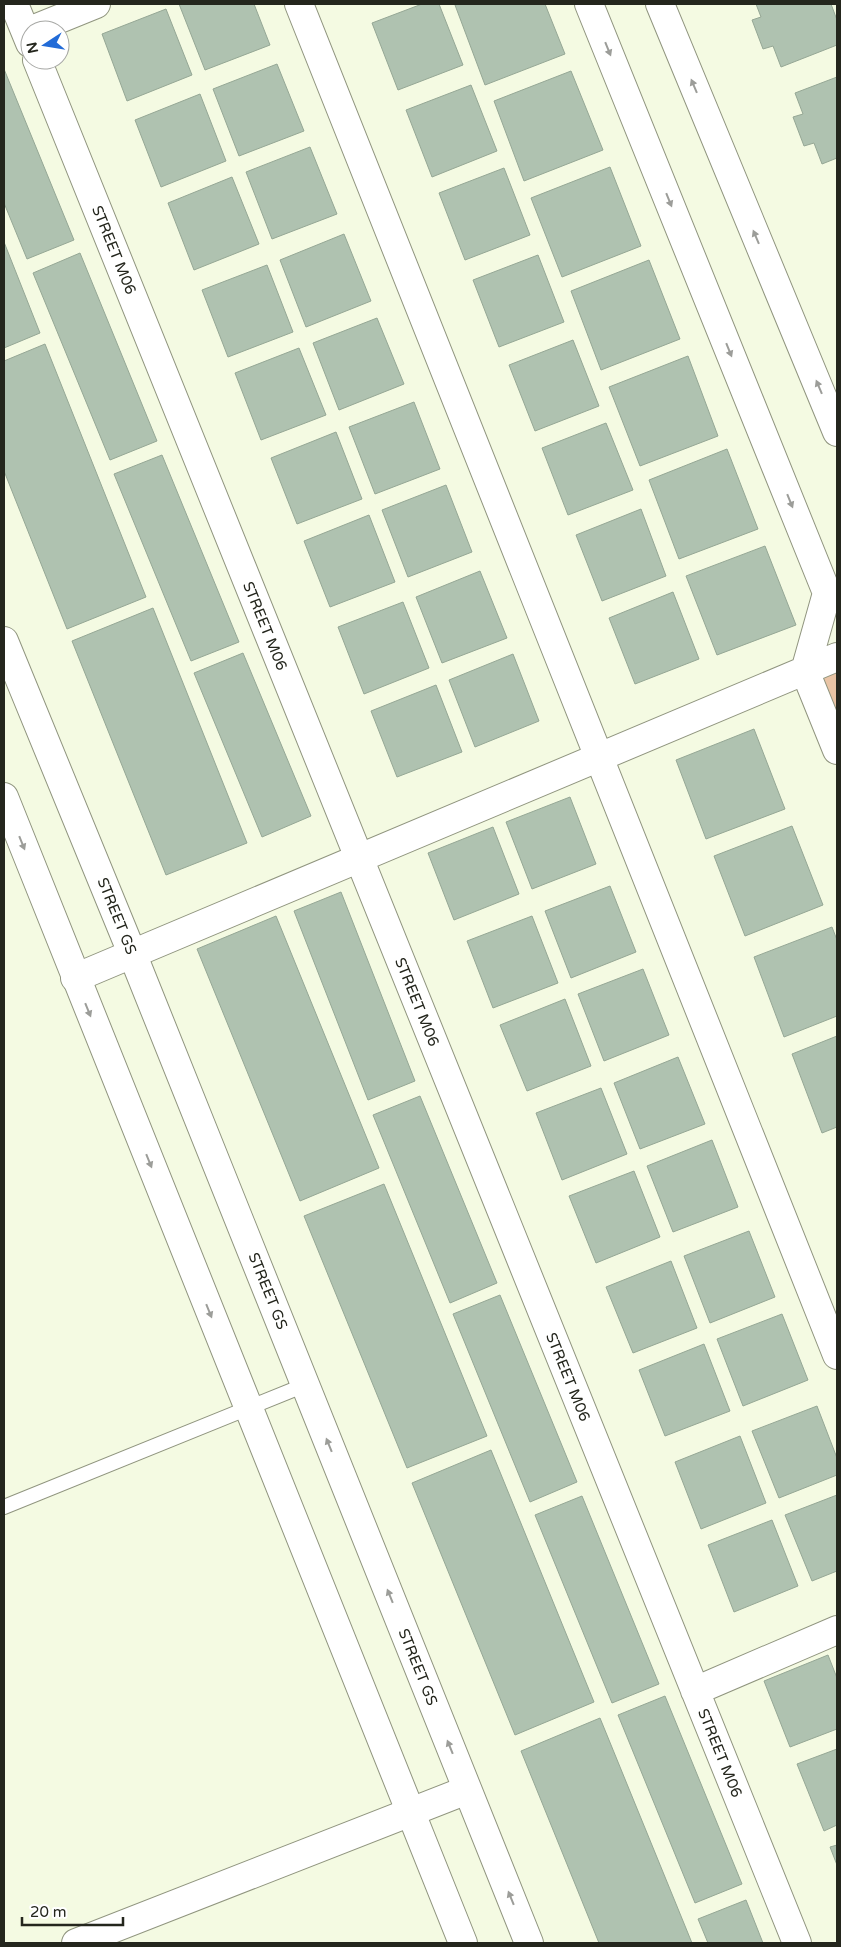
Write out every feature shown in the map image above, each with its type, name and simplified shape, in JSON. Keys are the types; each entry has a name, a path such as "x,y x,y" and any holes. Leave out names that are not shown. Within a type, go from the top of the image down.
{"street":[{"path":"14,4 22,20"},
{"path":"60,20 96,4"},
{"path":"299,4 837,1355"},
{"path":"589,4 827,593 805,670 837,750"},
{"path":"660,4 837,432"},
{"name":"STREET M06","path":"41,70 797,1943"},
{"name":"STREET GS","path":"4,641 132,952 529,1943"},
{"path":"75,978 132,952 837,657"},
{"path":"4,797 463,1943"},
{"path":"695,1691 837,1630"},
{"path":"76,1943 467,1790"}],"lane":[{"path":"4,1506 305,1385"}],"shaded area":[{"path":"837,657 837,750 805,671"}],"building":[{"path":"179,4 254,4 270,45 205,70"},
{"path":"422,4 439,4 463,65 398,90 372,23"},
{"path":"545,4 565,54 485,85 455,5"},
{"path":"756,4 831,4 837,20 837,45 781,67 773,46 763,49 752,20 761,17"},
{"path":"166,9 192,75 127,101 102,34"},
{"path":"277,64 304,131 239,156 213,89"},
{"path":"4,69 74,240 27,259 4,203"},
{"path":"571,71 603,150 524,181 494,101"},
{"path":"837,77 837,158 822,164 814,143 804,146 793,117 803,114 795,93"},
{"path":"471,85 497,151 432,177 406,110"},
{"path":"200,94 226,161 161,187 135,120"},
{"path":"310,147 337,214 272,239 246,172"},
{"path":"610,167 641,246 562,277 531,198"},
{"path":"504,168 530,235 465,260 439,193"},
{"path":"232,177 259,244 194,270 168,203"},
{"path":"344,234 371,301 306,327 280,260"},
{"path":"4,242 40,333 4,348"},
{"path":"80,253 157,441 110,460 33,273"},
{"path":"538,255 564,322 499,347 473,280"},
{"path":"649,260 680,339 601,370 571,291"},
{"path":"267,265 293,332 228,357 202,290"},
{"path":"377,318 404,384 339,410 313,343"},
{"path":"573,340 599,406 535,431 509,365"},
{"path":"45,344 146,597 67,629 4,471 4,361"},
{"path":"299,348 326,415 261,440 235,373"},
{"path":"688,356 718,436 640,466 609,387"},
{"path":"414,402 440,469 375,494 349,427"},
{"path":"606,423 633,490 568,515 542,448"},
{"path":"336,432 362,499 297,524 271,458"},
{"path":"727,449 758,529 679,559 649,480"},
{"path":"162,455 239,642 191,661 114,474"},
{"path":"446,485 472,552 408,577 382,510"},
{"path":"641,509 666,576 602,601 576,535"},
{"path":"369,515 395,582 330,607 304,541"},
{"path":"765,546 796,625 717,655 686,576"},
{"path":"480,571 507,638 442,663 416,597"},
{"path":"673,592 699,659 635,684 609,618"},
{"path":"403,602 429,668 364,694 338,627"},
{"path":"153,608 247,843 166,875 72,641"},
{"path":"243,653 311,816 262,837 194,673"},
{"path":"513,654 539,721 475,747 449,680"},
{"path":"436,685 462,752 397,777 371,711"},
{"path":"754,729 785,809 706,839 676,760"},
{"path":"570,797 596,864 532,889 506,822"},
{"path":"792,826 823,905 745,936 714,856"},
{"path":"493,827 519,894 454,920 428,853"},
{"path":"610,886 636,952 571,978 545,911"},
{"path":"341,892 415,1081 368,1100 294,911"},
{"path":"276,916 379,1168 300,1201 197,949"},
{"path":"532,916 558,983 493,1008 467,941"},
{"path":"832,927 837,940 837,1016 784,1037 754,957"},
{"path":"643,969 669,1035 604,1061 578,994"},
{"path":"565,999 591,1066 527,1091 500,1025"},
{"path":"837,1036 837,1127 822,1133 792,1054"},
{"path":"678,1057 705,1124 640,1149 614,1083"},
{"path":"601,1088 627,1154 562,1180 536,1113"},
{"path":"420,1096 497,1283 450,1303 373,1115"},
{"path":"712,1140 738,1207 673,1232 647,1166"},
{"path":"634,1171 660,1237 596,1263 569,1196"},
{"path":"384,1184 487,1436 407,1468 304,1216"},
{"path":"749,1231 775,1297 710,1323 684,1256"},
{"path":"671,1261 697,1328 633,1353 606,1287"},
{"path":"500,1295 577,1482 530,1502 453,1314"},
{"path":"782,1314 808,1380 743,1406 717,1339"},
{"path":"704,1344 730,1411 665,1436 639,1370"},
{"path":"817,1406 837,1458 837,1475 779,1498 752,1431"},
{"path":"740,1436 766,1503 701,1529 675,1462"},
{"path":"491,1450 594,1702 515,1735 412,1483"},
{"path":"837,1495 837,1571 812,1581 785,1515"},
{"path":"582,1496 659,1684 612,1703 535,1515"},
{"path":"772,1520 798,1586 734,1612 708,1545"},
{"path":"828,1655 837,1678 837,1729 790,1747 764,1681"},
{"path":"665,1696 742,1884 695,1903 618,1715"},
{"path":"600,1718 692,1943 599,1943 521,1751"},
{"path":"837,1749 837,1825 824,1831 797,1764"},
{"path":"837,1845 837,1865 830,1847"},
{"path":"746,1900 763,1943 708,1943 698,1919"}]}
